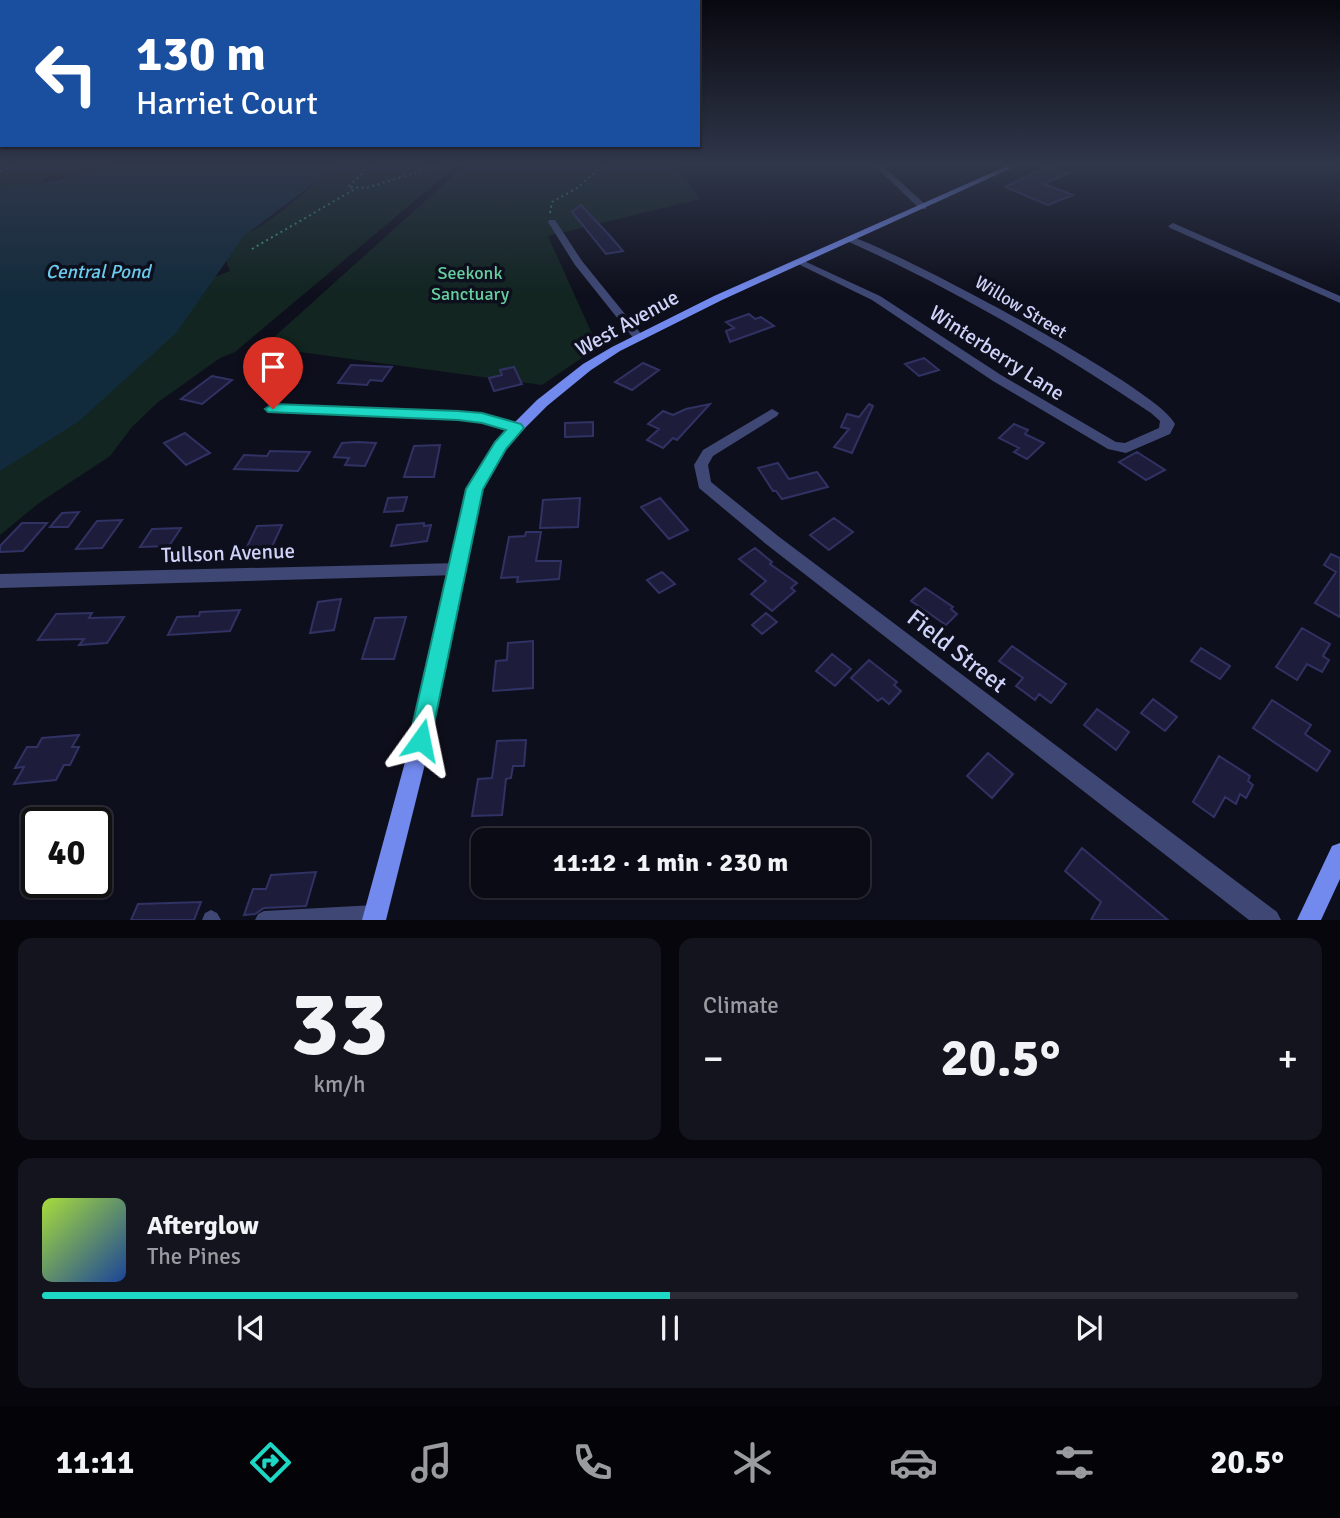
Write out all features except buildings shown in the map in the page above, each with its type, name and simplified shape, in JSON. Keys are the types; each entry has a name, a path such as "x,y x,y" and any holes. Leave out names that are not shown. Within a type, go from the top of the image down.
{"street":[{"name":"West Avenue","path":"374,917 421,740 474,489 500,446 516,428 587,367 638,337 919,209"},
{"path":"552,222 578,263 638,337"},
{"path":"1173,226 1340,300"},
{"name":"Willow Street","path":"850,239 935,277 1049,344 1166,419"},
{"name":"Winterberry Lane","path":"799,262 876,298 997,378 1113,446 1126,448 1153,438 1165,431 1168,424 1166,419"},
{"path":"273,409 458,416 482,418 516,428"},
{"name":"Field Street","path":"772,413 708,453 701,465 704,484 772,540 1269,919"},
{"name":"Tullson Avenue","path":"0,581 458,569"},
{"path":"1309,919 1340,855"}],"lane":[{"path":"264,919 374,917"}],"path":[{"path":"252,249 321,209"},
{"path":"550,209 552,222"}],"green space":[{"path":"284,209 405,209 235,352 220,358 157,403 132,427 110,456 39,503 0,535 0,462 201,282 230,271 226,261 227,243"},
{"name":"Seekonk Sanctuary","path":"416,209 659,209 548,236 598,347 542,385 263,347"}],"water":[{"name":"Central Pond","path":"0,209 280,209 244,236 176,333 78,422 0,471"}],"route":[{"path":"273,409 458,416 482,418 516,428 500,446 474,489 421,740"}]}
